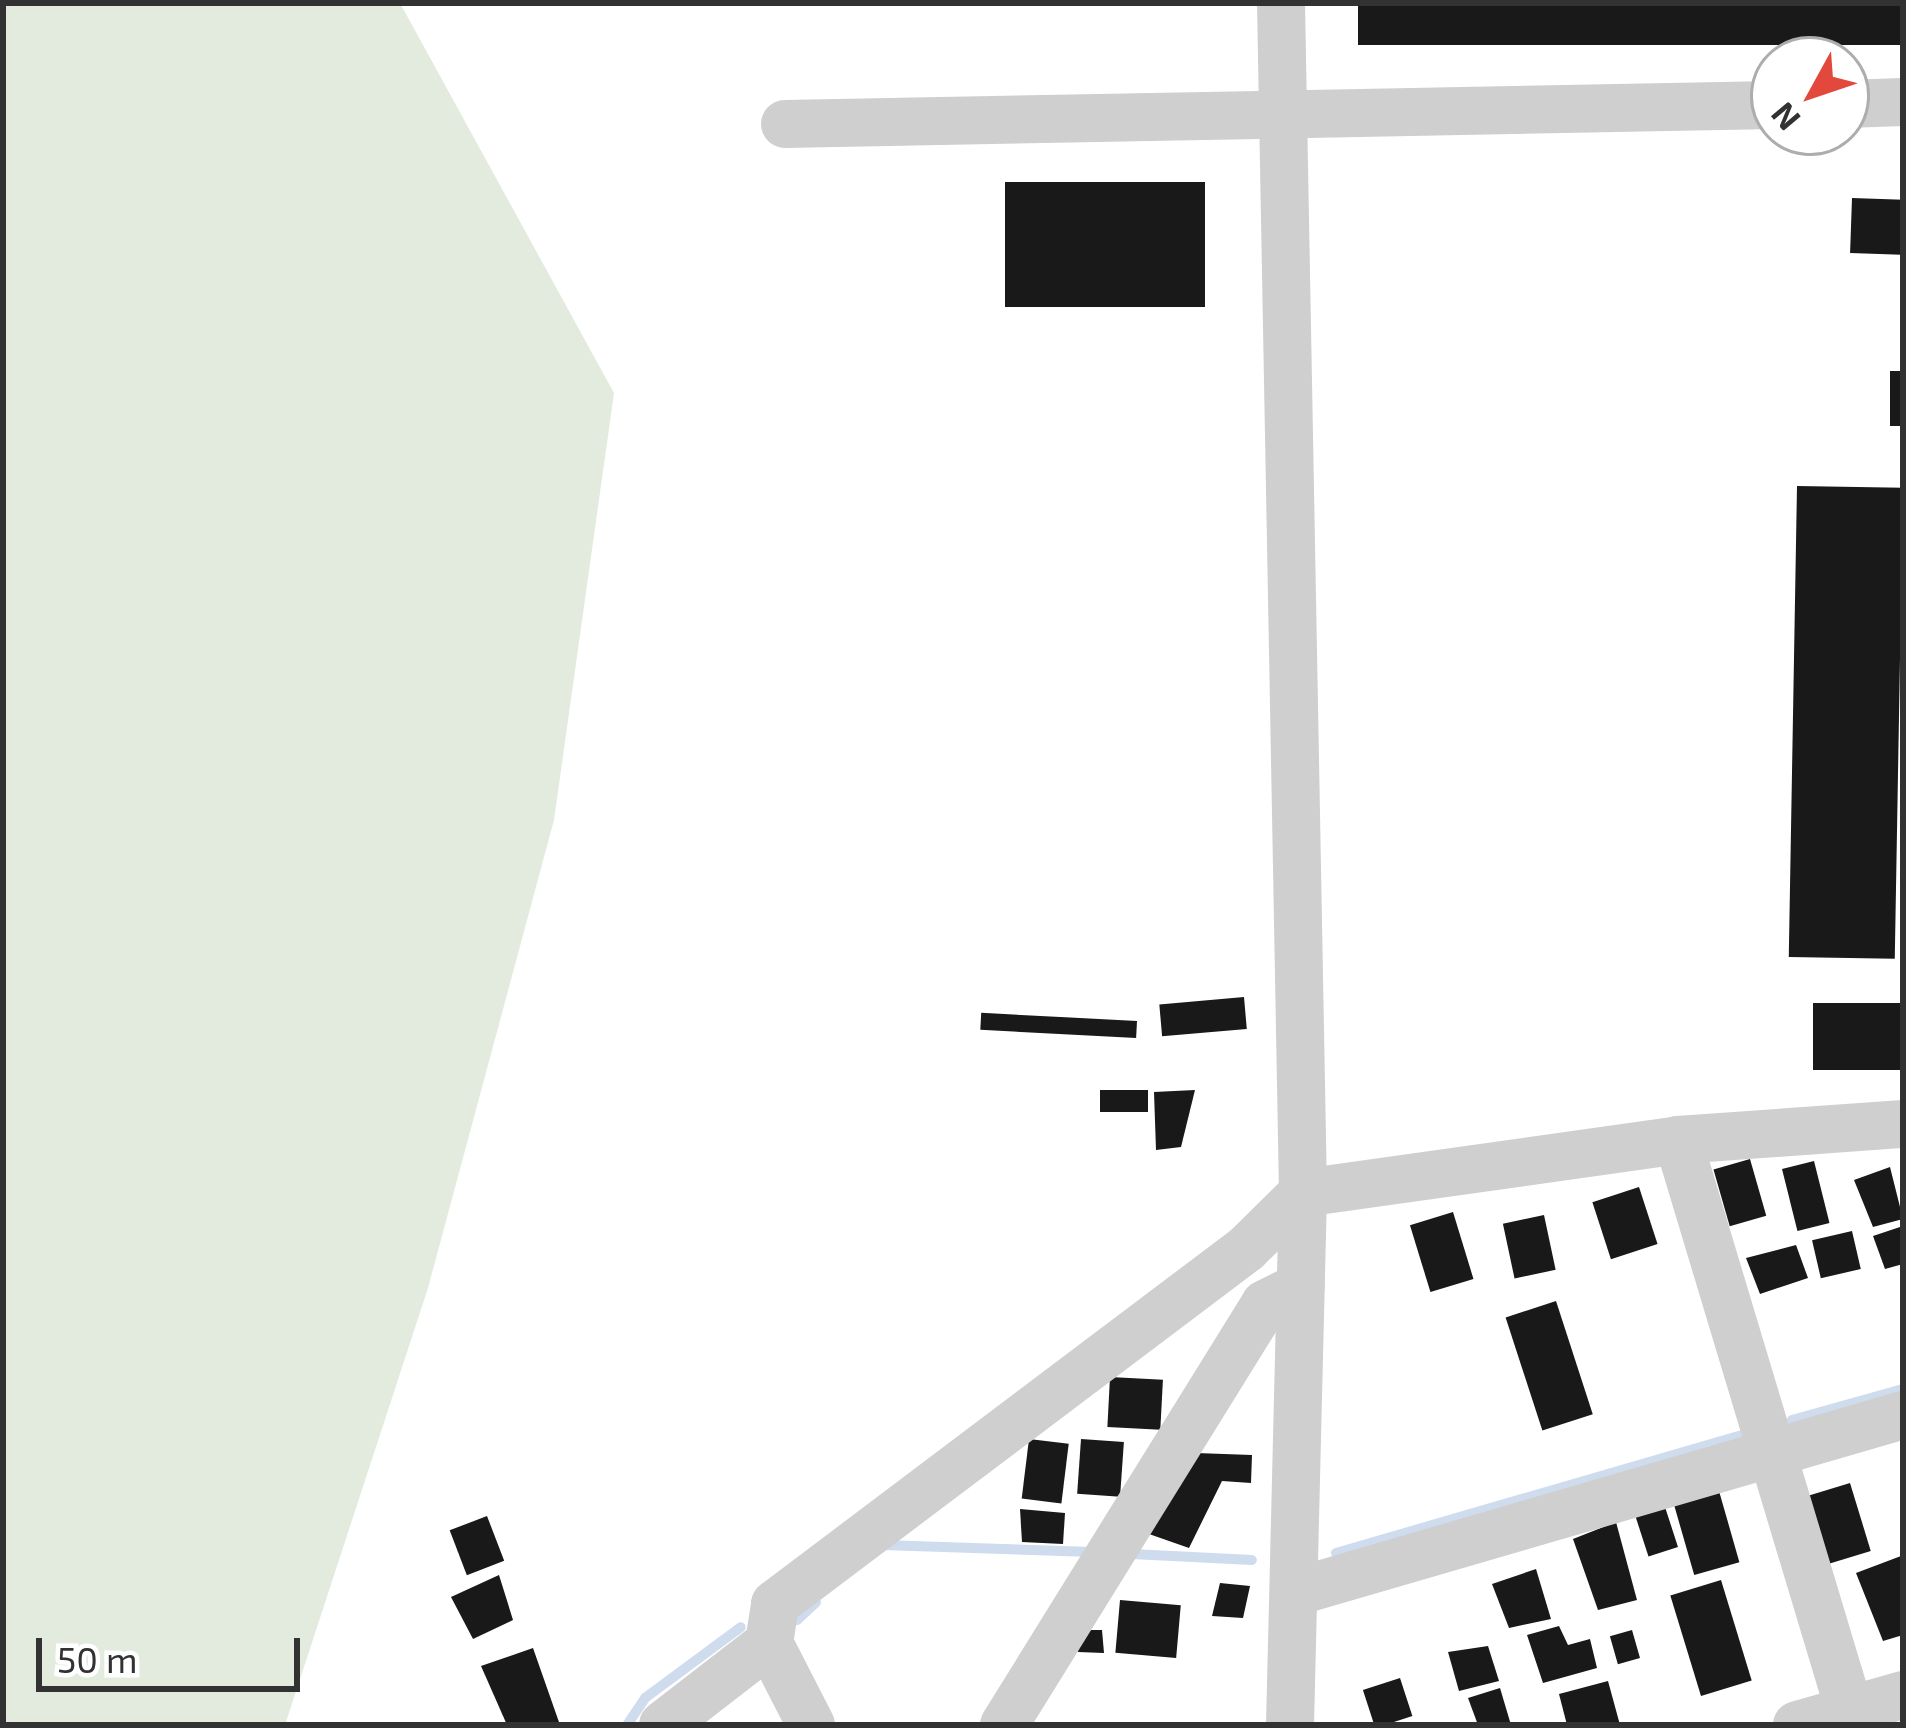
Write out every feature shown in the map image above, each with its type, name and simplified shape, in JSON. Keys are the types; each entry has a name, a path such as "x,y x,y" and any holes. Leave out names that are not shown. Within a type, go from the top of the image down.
{"street":[{"path":"1281,3 1304,1193 1290,1725"},
{"path":"1870,103 1903,102"},
{"path":"785,124 1750,105"},
{"path":"811,1725 769,1643 775,1604 1246,1249 1304,1193 1678,1140 1903,1124"},
{"path":"1678,1140 1851,1717"},
{"path":"1004,1725 1265,1304 1301,1286"},
{"path":"1295,1592 1903,1415"},
{"path":"663,1725 769,1643"},
{"path":"1797,1725 1851,1717 1903,1695"}],"shaded area":[{"path":"3,3 400,3 614,393 554,820 428,1288 285,1725 3,1725"}],"building":[{"path":"1358,3 1903,3 1903,45 1870,45 1870,36 1750,36 1750,45 1358,45"},
{"path":"1005,182 1205,182 1205,307 1005,307"},
{"path":"1852,198 1903,200 1901,255 1850,253"},
{"path":"1890,371 1903,371 1903,426 1890,426"},
{"path":"1797,486 1903,488 1895,959 1789,957"},
{"path":"1244,997 1247,1029 1162,1036 1159,1004"},
{"path":"1813,1003 1903,1003 1903,1070 1813,1070"},
{"path":"981,1013 1137,1021 1136,1038 980,1030"},
{"path":"1100,1090 1148,1090 1148,1112 1100,1112"},
{"path":"1195,1090 1181,1147 1156,1150 1154,1092"},
{"path":"1750,1159 1766,1216 1730,1226 1713,1169"},
{"path":"1814,1161 1829,1223 1797,1231 1782,1169"},
{"path":"1890,1167 1903,1219 1873,1227 1854,1180"},
{"path":"1639,1187 1658,1244 1611,1259 1592,1202"},
{"path":"1453,1212 1473,1279 1430,1292 1410,1225"},
{"path":"1544,1215 1556,1270 1515,1279 1503,1224"},
{"path":"1903,1226 1903,1264 1885,1269 1873,1236"},
{"path":"1852,1231 1861,1269 1821,1278 1812,1240"},
{"path":"1796,1245 1808,1278 1760,1294 1746,1258"},
{"path":"1556,1301 1593,1414 1542,1431 1506,1317"},
{"path":"1110,1377 1163,1380 1160,1430 1107,1427"},
{"path":"1029,1439 1069,1444 1061,1503 1022,1499"},
{"path":"1081,1439 1124,1442 1120,1497 1077,1494"},
{"path":"1196,1453 1252,1455 1251,1483 1222,1481 1189,1548 1149,1534"},
{"path":"1850,1483 1871,1551 1825,1565 1804,1497"},
{"path":"1719,1491 1739,1562 1694,1575 1674,1504"},
{"path":"1665,1507 1678,1547 1648,1557 1636,1517"},
{"path":"1020,1509 1065,1513 1063,1544 1022,1542"},
{"path":"487,1516 504,1561 467,1575 450,1530"},
{"path":"1616,1522 1637,1600 1598,1610 1573,1539"},
{"path":"1901,1556 1903,1635 1883,1641 1856,1573"},
{"path":"1536,1569 1551,1619 1509,1628 1492,1584"},
{"path":"499,1575 513,1620 473,1639 451,1597"},
{"path":"1721,1580 1752,1680 1701,1696 1670,1595"},
{"path":"1220,1583 1250,1586 1243,1618 1212,1616"},
{"path":"1120,1600 1181,1605 1176,1658 1115,1653"},
{"path":"1559,1626 1568,1645 1590,1639 1597,1668 1543,1683 1527,1635"},
{"path":"1079,1630 1102,1630 1104,1653 1078,1652"},
{"path":"1632,1630 1640,1658 1618,1664 1610,1636"},
{"path":"1488,1646 1499,1681 1459,1691 1448,1652"},
{"path":"533,1648 560,1725 507,1725 481,1666"},
{"path":"1400,1678 1412,1716 1374,1725 1363,1690"},
{"path":"1608,1681 1620,1725 1567,1725 1559,1694"},
{"path":"1500,1688 1511,1725 1478,1725 1468,1698"}],"waterway":[{"path":"1792,1420 1903,1389"},
{"path":"1336,1553 1748,1433"},
{"path":"883,1545 1092,1552"},
{"path":"1132,1554 1252,1560"},
{"path":"797,1620 816,1602"},
{"path":"627,1725 645,1698 741,1627"}]}
